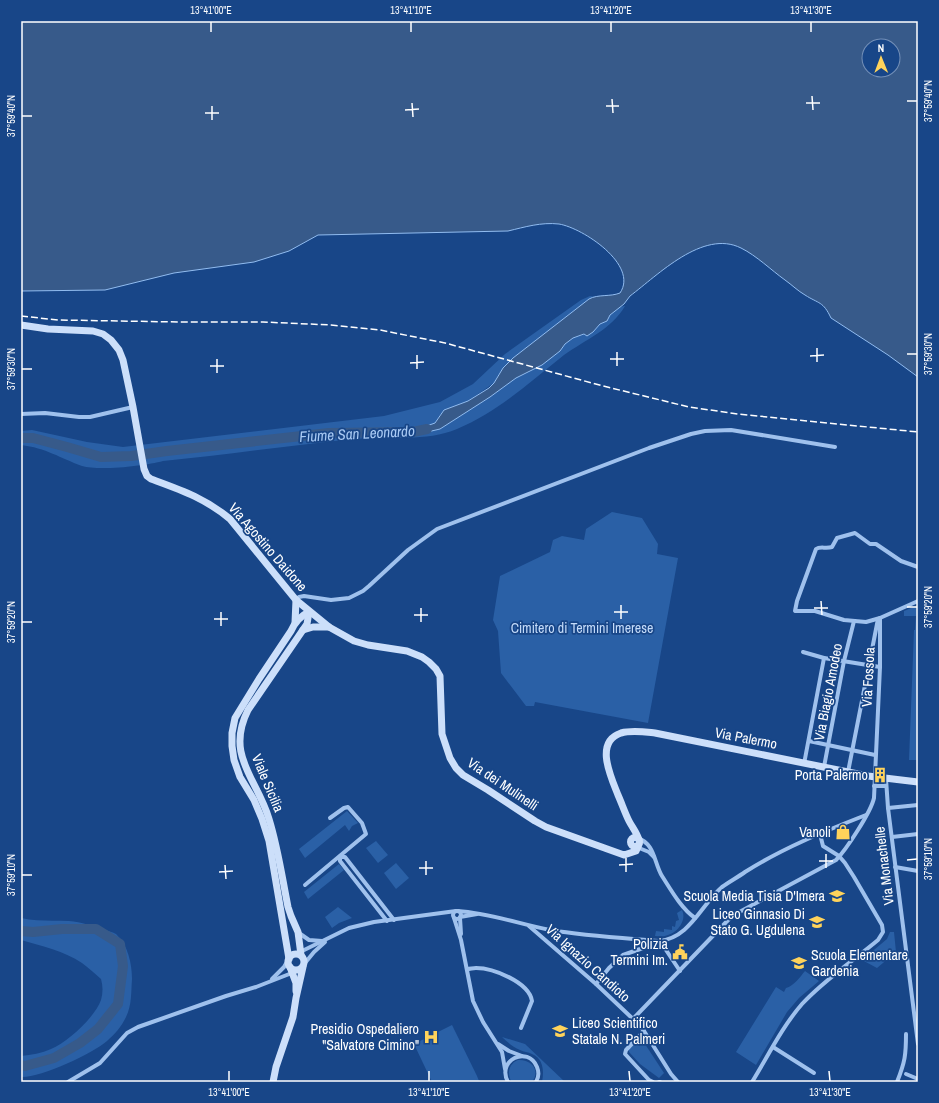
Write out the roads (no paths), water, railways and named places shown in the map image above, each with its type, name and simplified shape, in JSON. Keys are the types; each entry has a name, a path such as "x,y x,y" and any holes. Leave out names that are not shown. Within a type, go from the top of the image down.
{"main road":[{"path":"21,325 48,329 93,331 103,334 111,340 119,350 123,360 133,407"},
{"name":"Via Agostino Daidone","path":"133,407 144,469 147,476 151,479 191,494 217,508 230,519 296,600 309,612"},
{"path":"295,623 296,600"},
{"path":"295,623 303,615 309,612"},
{"name":"Via dei Mulinelli","path":"309,612 329,627 354,641 368,645 407,651 422,657 436,669 440,676 442,734 450,758 456,768 463,775 540,824 608,849 623,850 636,842"},
{"name":"Viale Sicilia","path":"299,954 298,932 288,907 275,839 268,814 248,774 242,758 240,734 243,721 248,710 307,624 309,612"},
{"name":"Viale Sicilia","path":"295,623 239,712 232,733 234,760 240,777 254,800 269,841 295,966"},
{"path":"303,630 313,627 329,627"},
{"name":"Via Palermo","path":"636,842 610,774 606,754 607,747 614,737 624,732 655,733 874,777 886,783 918,782"},
{"path":"273,1082 276,1067 291,1025 300,984 295,966 292,955 299,954 304,959 295,966"},
{"path":"295,966 296,998"}],"street":[{"path":"21,414 45,413 90,417 133,407"},
{"path":"296,600 299,597 304,596 331,600 356,595 373,583 419,541 437,529 691,434 705,431 731,430 835,447"},
{"path":"918,567 901,560 876,544 870,544 858,534 852,533 837,538 832,547 819,548 816,550 797,601 795,611 815,611 844,620 866,622 879,619 918,601"},
{"path":"848,772 868,666 879,619"},
{"name":"Via Fossola","path":"633,1019 732,916 826,866 839,856 867,814 873,804 880,667 879,619"},
{"name":"Via Biagio Amodeo","path":"824,768 844,662 854,621"},
{"path":"803,652 844,662 880,667"},
{"path":"804,764 824,658"},
{"path":"809,741 875,755"},
{"path":"874,786 886,783"},
{"name":"Via Monachelle","path":"886,783 895,867 918,1044"},
{"path":"888,808 918,805"},
{"path":"305,885 365,835 366,832 362,823 348,807 344,808 330,818"},
{"path":"299,954 349,928 457,911 474,912 549,930 649,941 663,941 672,939 682,932 724,886 770,856 867,814"},
{"path":"853,820 858,822 858,828"},
{"path":"752,1082 792,1017 803,1003 878,940 882,932 882,925 854,877 839,856 823,846 822,838 825,831"},
{"path":"892,837 918,834"},
{"path":"636,842 648,844 656,859 661,874 687,913 695,918"},
{"path":"636,842 656,859"},
{"path":"340,857 345,857 394,920"},
{"path":"340,857 340,861 387,921"},
{"path":"895,867 918,871"},
{"path":"457,911 453,913 453,918 461,940 473,1001 482,1022 502,1052 506,1069"},
{"path":"457,911 460,914 461,940"},
{"path":"431,915 444,915 457,919 479,914"},
{"name":"Via Ignazio Candioto","path":"527,924 596,984 633,1019 644,1031 671,1074 678,1082"},
{"path":"545,939 543,933 549,930"},
{"path":"298,932 309,940 325,941"},
{"path":"68,1082 100,1063 127,1033 138,1027 268,982 295,966 330,938"},
{"path":"596,984 609,968 623,955 646,947 649,941"},
{"path":"663,941 664,947 680,970"},
{"path":"268,982 278,973 295,966"},
{"path":"467,969 476,968 505,975 513,979 529,993 532,1001 521,1028"},
{"path":"644,1031 626,1050 625,1054 649,1080 653,1082"},
{"path":"897,1082 905,1063 906,1034"},
{"path":"496,1043 533,1060 539,1074 536,1082"},
{"path":"773,1048 814,1073"},
{"path":"508,1082 505,1075 510,1061 514,1058 523,1056"},
{"path":"906,1074 918,1079"}],"waterway":[{"name":"Fiume San Leonardo","path":"21,438 33,438 101,457 131,456 329,433 413,432 427,429"},
{"name":"Fiume San Leonardo","path":"21,931 33,932 62,929 96,929 120,944 123,966 118,1004 98,1029 80,1043 54,1058 25,1066 21,1065"}],"railway":[{"path":"21,316 58,320 263,322 331,325 380,330 445,343 603,386 689,407 738,414 918,432"}],"place":[{"name":"Porta Palermo","path":"880,775"},
{"name":"Vanoli","path":"843,832"},
{"name":"Scuola Media Tisia D'Imera","path":"837,896"},
{"name":"Liceo Ginnasio Di Stato G. Ugdulena","path":"817,922"},
{"name":"Polizia Termini Im.","path":"680,952"},
{"name":"Scuola Elementare Gardenia","path":"799,963"},
{"name":"Liceo Scientifico Statale N. Palmeri","path":"560,1031"},
{"name":"Presidio Ospedaliero \"Salvatore Cimino\"","path":"431,1037"}],"park label":[{"name":"Cimitero di Termini Imerese","path":"582,628"}]}
